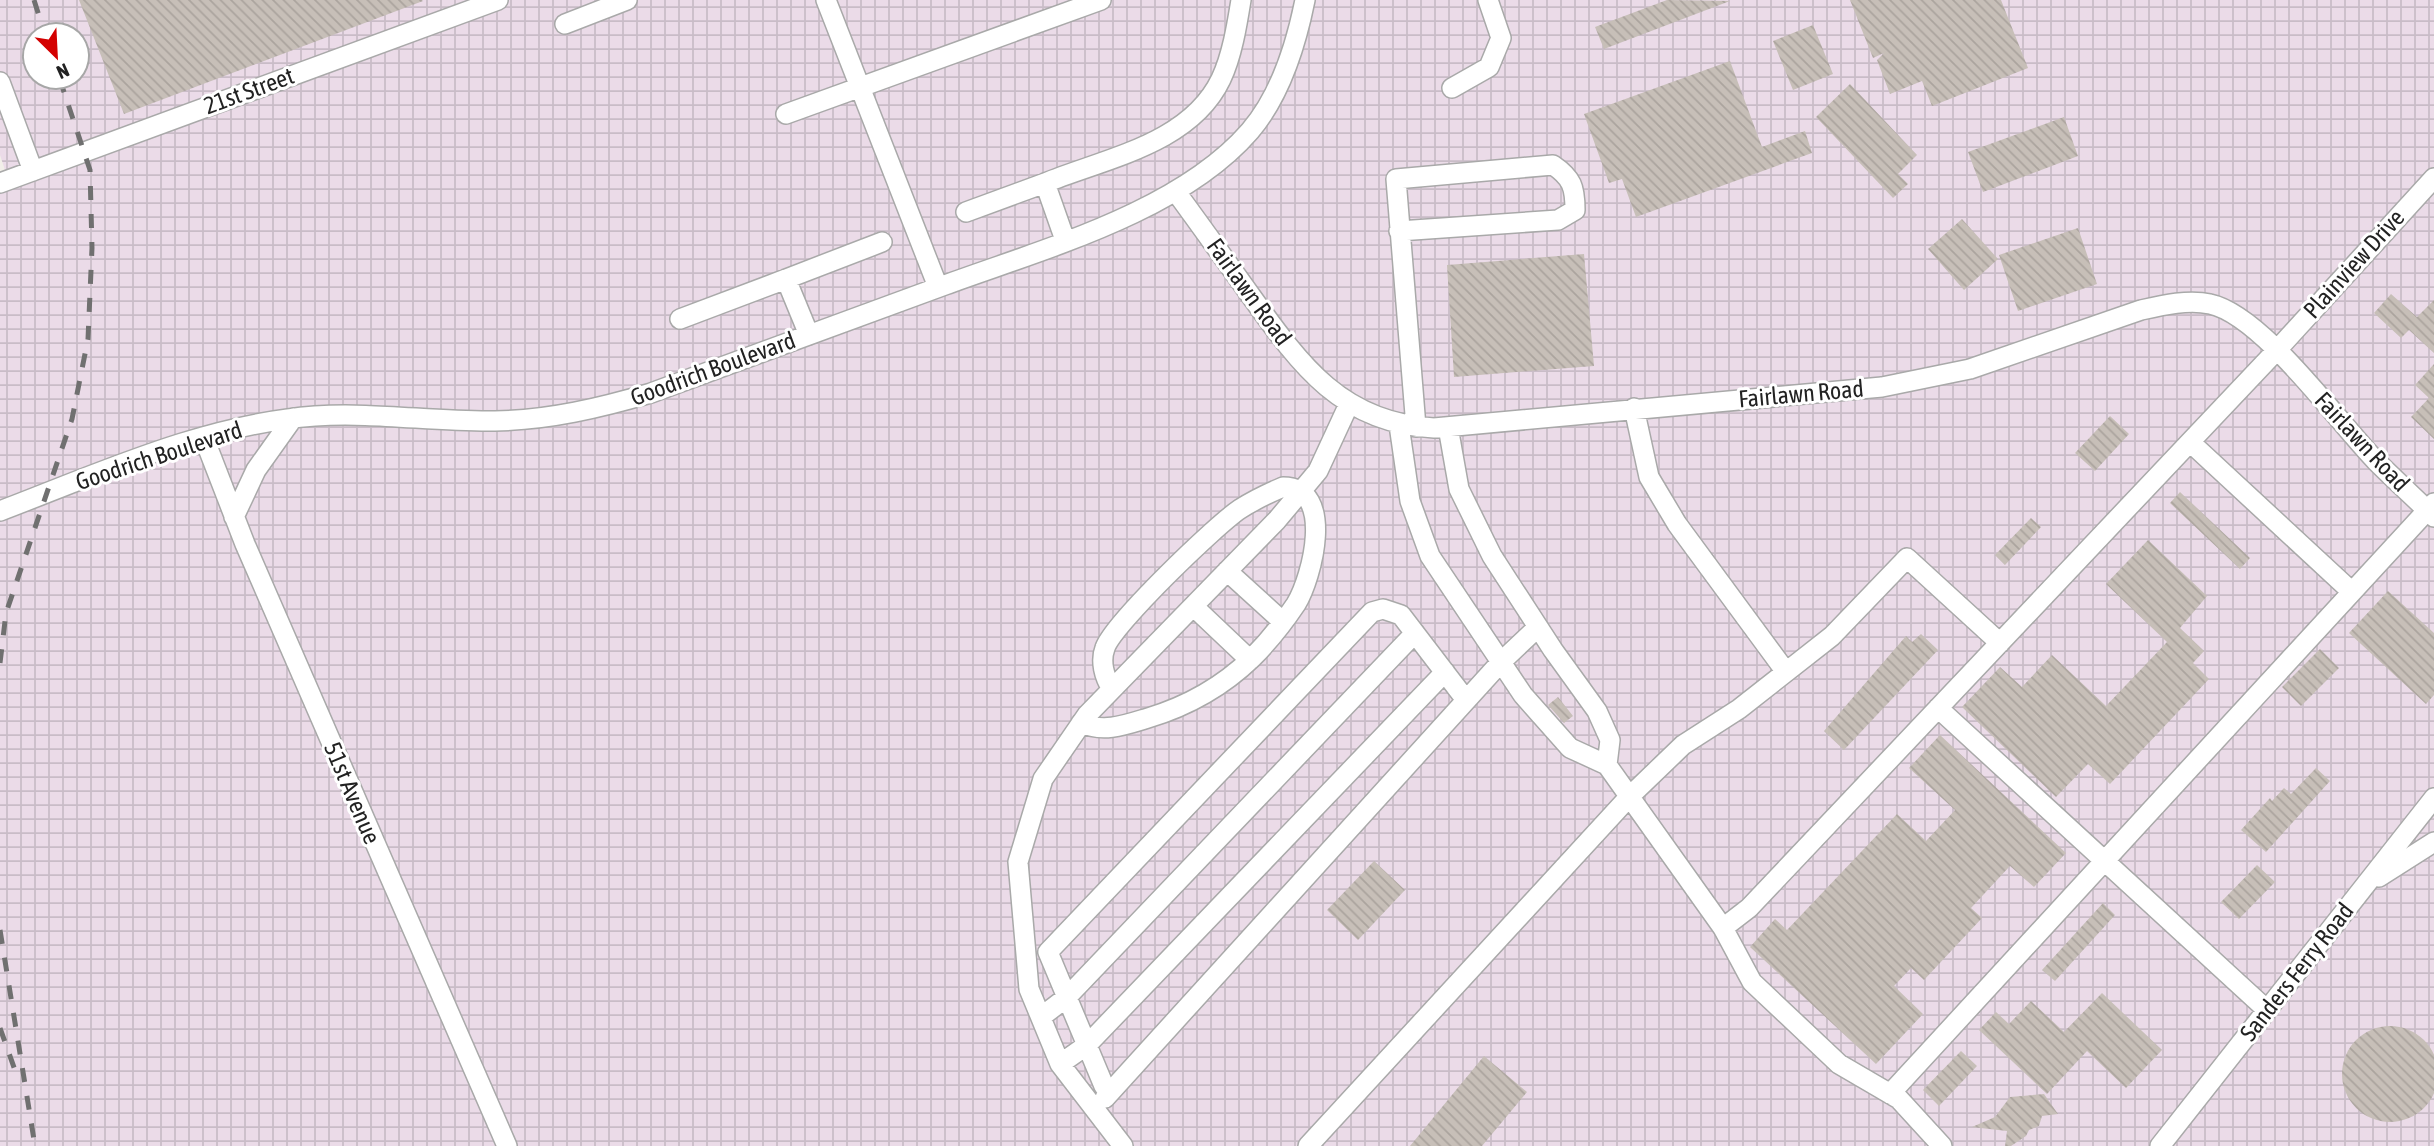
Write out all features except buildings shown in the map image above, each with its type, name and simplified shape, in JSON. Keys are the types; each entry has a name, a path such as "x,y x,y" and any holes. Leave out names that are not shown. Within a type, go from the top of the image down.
{"street":[{"name":"21st Street","path":"0,183 498,0"},
{"path":"565,24 627,0"},
{"path":"826,0 938,287"},
{"path":"786,114 1101,0"},
{"path":"966,212 1173,134 1205,102 1222,78 1241,0"},
{"name":"Goodrich Boulevard","path":"0,511 204,438 293,418 359,414 493,421 563,415 651,393 1065,240 1176,191 1235,146 1264,112 1288,61 1305,0"},
{"path":"1452,88 1489,67 1497,48 1501,38 1488,0"},
{"path":"0,82 33,171"},
{"path":"1399,231 1558,220 1575,210 1575,195 1568,175 1553,165 1396,179 1410,500 1430,555 1523,695 1570,748 1606,765 1723,928 1752,982 1839,1064 1899,1099 1942,1146"},
{"name":"Plainview Drive","path":"1723,928 1749,908 2276,351 2434,178"},
{"path":"1045,183 1065,240"},
{"name":"Fairlawn Road","path":"1176,191 1285,344 1315,376 1349,404 1408,426 1448,427 1634,408 1837,392 1926,380 1970,369 2163,305 2210,304 2232,313 2252,326 2375,460 2432,510"},
{"path":"680,319 882,242"},
{"path":"786,279 809,335"},
{"path":"1123,1146 1060,1064 1029,989 1018,862 1043,779 1081,723 1301,492 1318,471 1349,404"},
{"path":"1634,408 1649,477 1677,524 1786,672"},
{"path":"234,517 256,470 293,418"},
{"path":"1448,427 1459,489 1492,556 1538,628 1597,711 1610,740 1606,765"},
{"name":"51st Avenue","path":"204,438 234,517 506,1146"},
{"path":"2190,442 2352,592"},
{"path":"1081,723 1111,729 1170,712 1216,690 1250,660 1297,602 1310,566 1317,531 1311,504 1301,492 1283,486 1239,510 1125,620 1105,645 1102,658 1106,678 1112,689"},
{"path":"1890,1094 2352,592 2432,510"},
{"path":"1308,1146 1629,797 1683,745 1739,709 1832,636 1907,558 2000,643"},
{"path":"1227,571 1282,621"},
{"path":"1193,606 1250,660"},
{"path":"1027,961 1048,951 1372,612 1393,610 1401,615 1466,700"},
{"path":"1093,1109 1501,662 1538,628"},
{"path":"1041,1017 1067,997 1415,634"},
{"path":"1060,1064 1087,1045 1445,672"},
{"path":"1938,708 2267,1010"},
{"name":"Sanders Ferry Road","path":"2160,1146 2434,798"},
{"path":"2366,884 2434,842"},
{"path":"1048,951 1104,1086 1112,1090"}],"shaded area":[{"path":"0,0 2434,0 2434,1146 0,1146 0,182 8,179 0,155"}],"railway":[{"path":"34,0 41,21"},
{"path":"0,663 6,613 72,419 88,339 92,248 90,170 64,91"},
{"path":"0,930 35,1146"},
{"path":"0,1028 16,1073"}]}
